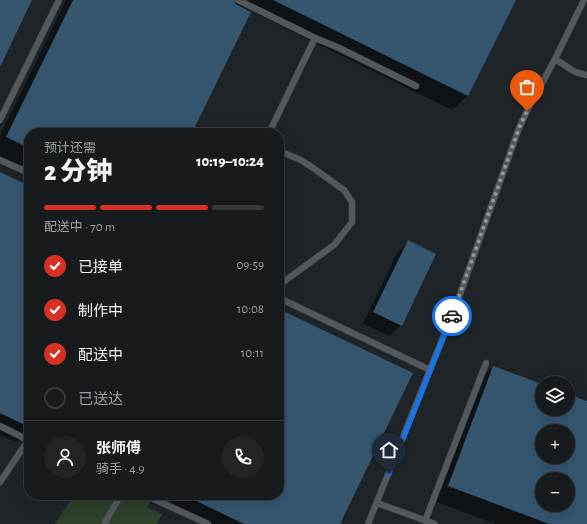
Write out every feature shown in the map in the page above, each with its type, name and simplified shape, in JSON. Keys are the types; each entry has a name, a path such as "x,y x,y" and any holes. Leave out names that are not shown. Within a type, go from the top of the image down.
{"lane":[{"path":"0,120 59,0"},
{"path":"238,0 416,86"},
{"path":"368,524 458,300 519,128 584,0"},
{"path":"271,128 315,38"},
{"path":"555,59 575,72 587,75"},
{"path":"284,153 301,160 344,190 352,202 352,222 334,245 284,281"},
{"path":"0,160 24,171"},
{"path":"284,300 430,370"},
{"path":"425,521 486,363"},
{"path":"0,426 24,437"},
{"path":"0,482 24,446"},
{"path":"104,524 118,500"},
{"path":"156,500 208,524"},
{"path":"377,503 435,524"}],"green space":[{"path":"71,500 150,500 147,507 162,514 157,524 55,524"}],"building":[{"path":"0,0 32,0 0,67"},
{"path":"73,0 234,0 236,4 251,12 194,128 24,128 24,146 6,137"},
{"path":"273,0 516,0 468,96"},
{"path":"0,172 24,184 24,425 0,413"},
{"path":"408,240 436,254 402,326 373,312"},
{"path":"284,311 413,373 340,524 244,524 194,500 284,500"},
{"path":"493,366 535,381 535,416 575,416 575,397 587,401 587,524 549,524 448,486"}],"way so far":[{"path":"452,316 519,128 527,111"}],"route":[{"path":"389,474 452,316"}]}
